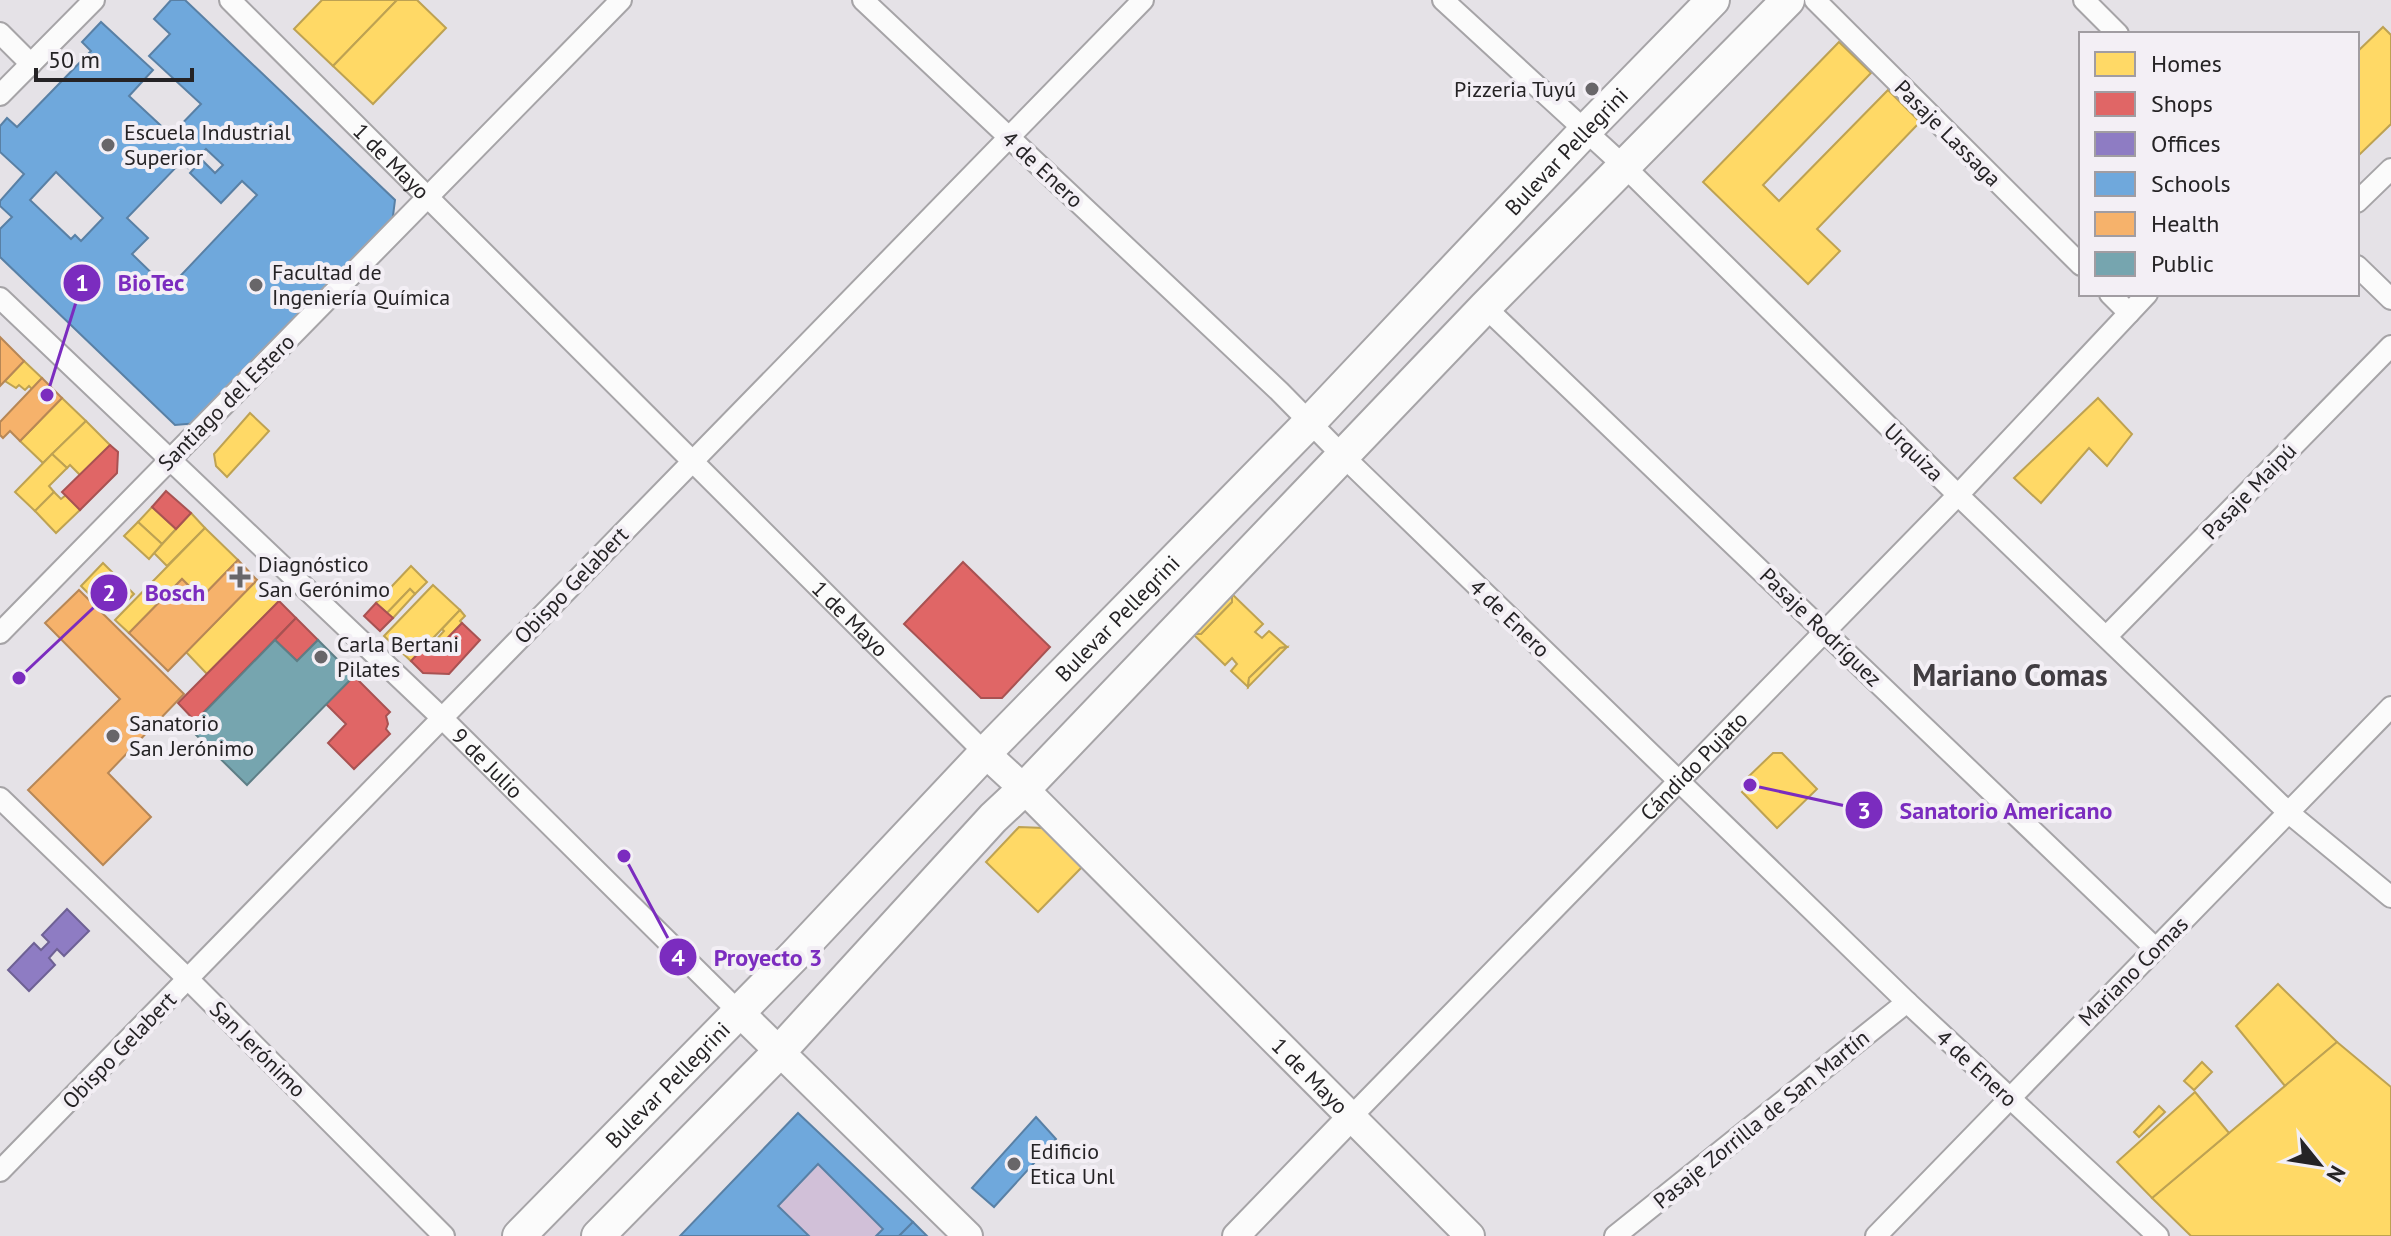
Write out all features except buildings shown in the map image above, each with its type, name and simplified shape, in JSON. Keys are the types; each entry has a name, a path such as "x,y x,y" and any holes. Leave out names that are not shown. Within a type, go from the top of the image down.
{"main road":[{"name":"Bulevar Pellegrini","path":"519,1236 795,955 985,753 1310,422 1713,0"},
{"path":"598,1236 779,1052 993,818 1485,307 1788,0"},
{"name":"1 de Mayo","path":"985,753 1470,1236"},
{"name":"9 de Julio","path":"738,1011 968,1236"}],"street":[{"path":"0,95 94,0"},
{"name":"1 de Mayo","path":"230,0 985,753"},
{"name":"Santiago del Estero","path":"0,633 621,0"},
{"name":"4 de Enero","path":"863,0 1310,422 1907,1002 2158,1236"},
{"name":"Obispo Gelabert","path":"0,1171 1143,0"},
{"name":"Urquiza","path":"1443,0 1625,167 1958,495 2289,813 2391,897"},
{"name":"Pasaje Lassaga","path":"1815,0 2079,263"},
{"path":"2084,0 2116,32"},
{"path":"0,33 31,64"},
{"path":"2359,200 2391,169"},
{"path":"2359,268 2391,299"},
{"path":"2112,296 2129,313"},
{"name":"Cándido Pujato","path":"1236,1236 1958,495 2145,296"},
{"name":"9 de Julio","path":"0,298 442,718 738,1011"},
{"name":"Pasaje Rodríguez","path":"1485,307 2156,949"},
{"name":"Pasaje Maipú","path":"2107,636 2391,346"},
{"name":"Mariano Comas","path":"1876,1236 2391,707"},
{"name":"San Jerónimo","path":"0,798 188,979 444,1236"},
{"name":"Pasaje Zorrilla de San Martín","path":"1615,1236 1907,1002"}],"shaded area":[{"path":"818,1164 883,1229 876,1236 809,1236 778,1206"}],"place":[{"name":"Pizzeria Tuyú","path":"1592,89"},
{"name":"Escuela Industrial Superior","path":"108,145"},
{"name":"Facultad de Ingeniería Química","path":"256,285"},
{"name":"BioTec","path":"47,395"},
{"name":"Diagnóstico San Gerónimo","path":"240,577"},
{"name":"Carla Bertani Pilates","path":"321,657"},
{"name":"Bosch","path":"19,678"},
{"name":"Sanatorio San Jerónimo","path":"113,736"},
{"name":"Sanatorio Americano","path":"1750,785"},
{"name":"Proyecto 3","path":"624,856"},
{"name":"Edificio Etica Unl","path":"1014,1164"}],"district":[{"name":"Mariano Comas","path":"2010,674"}]}
